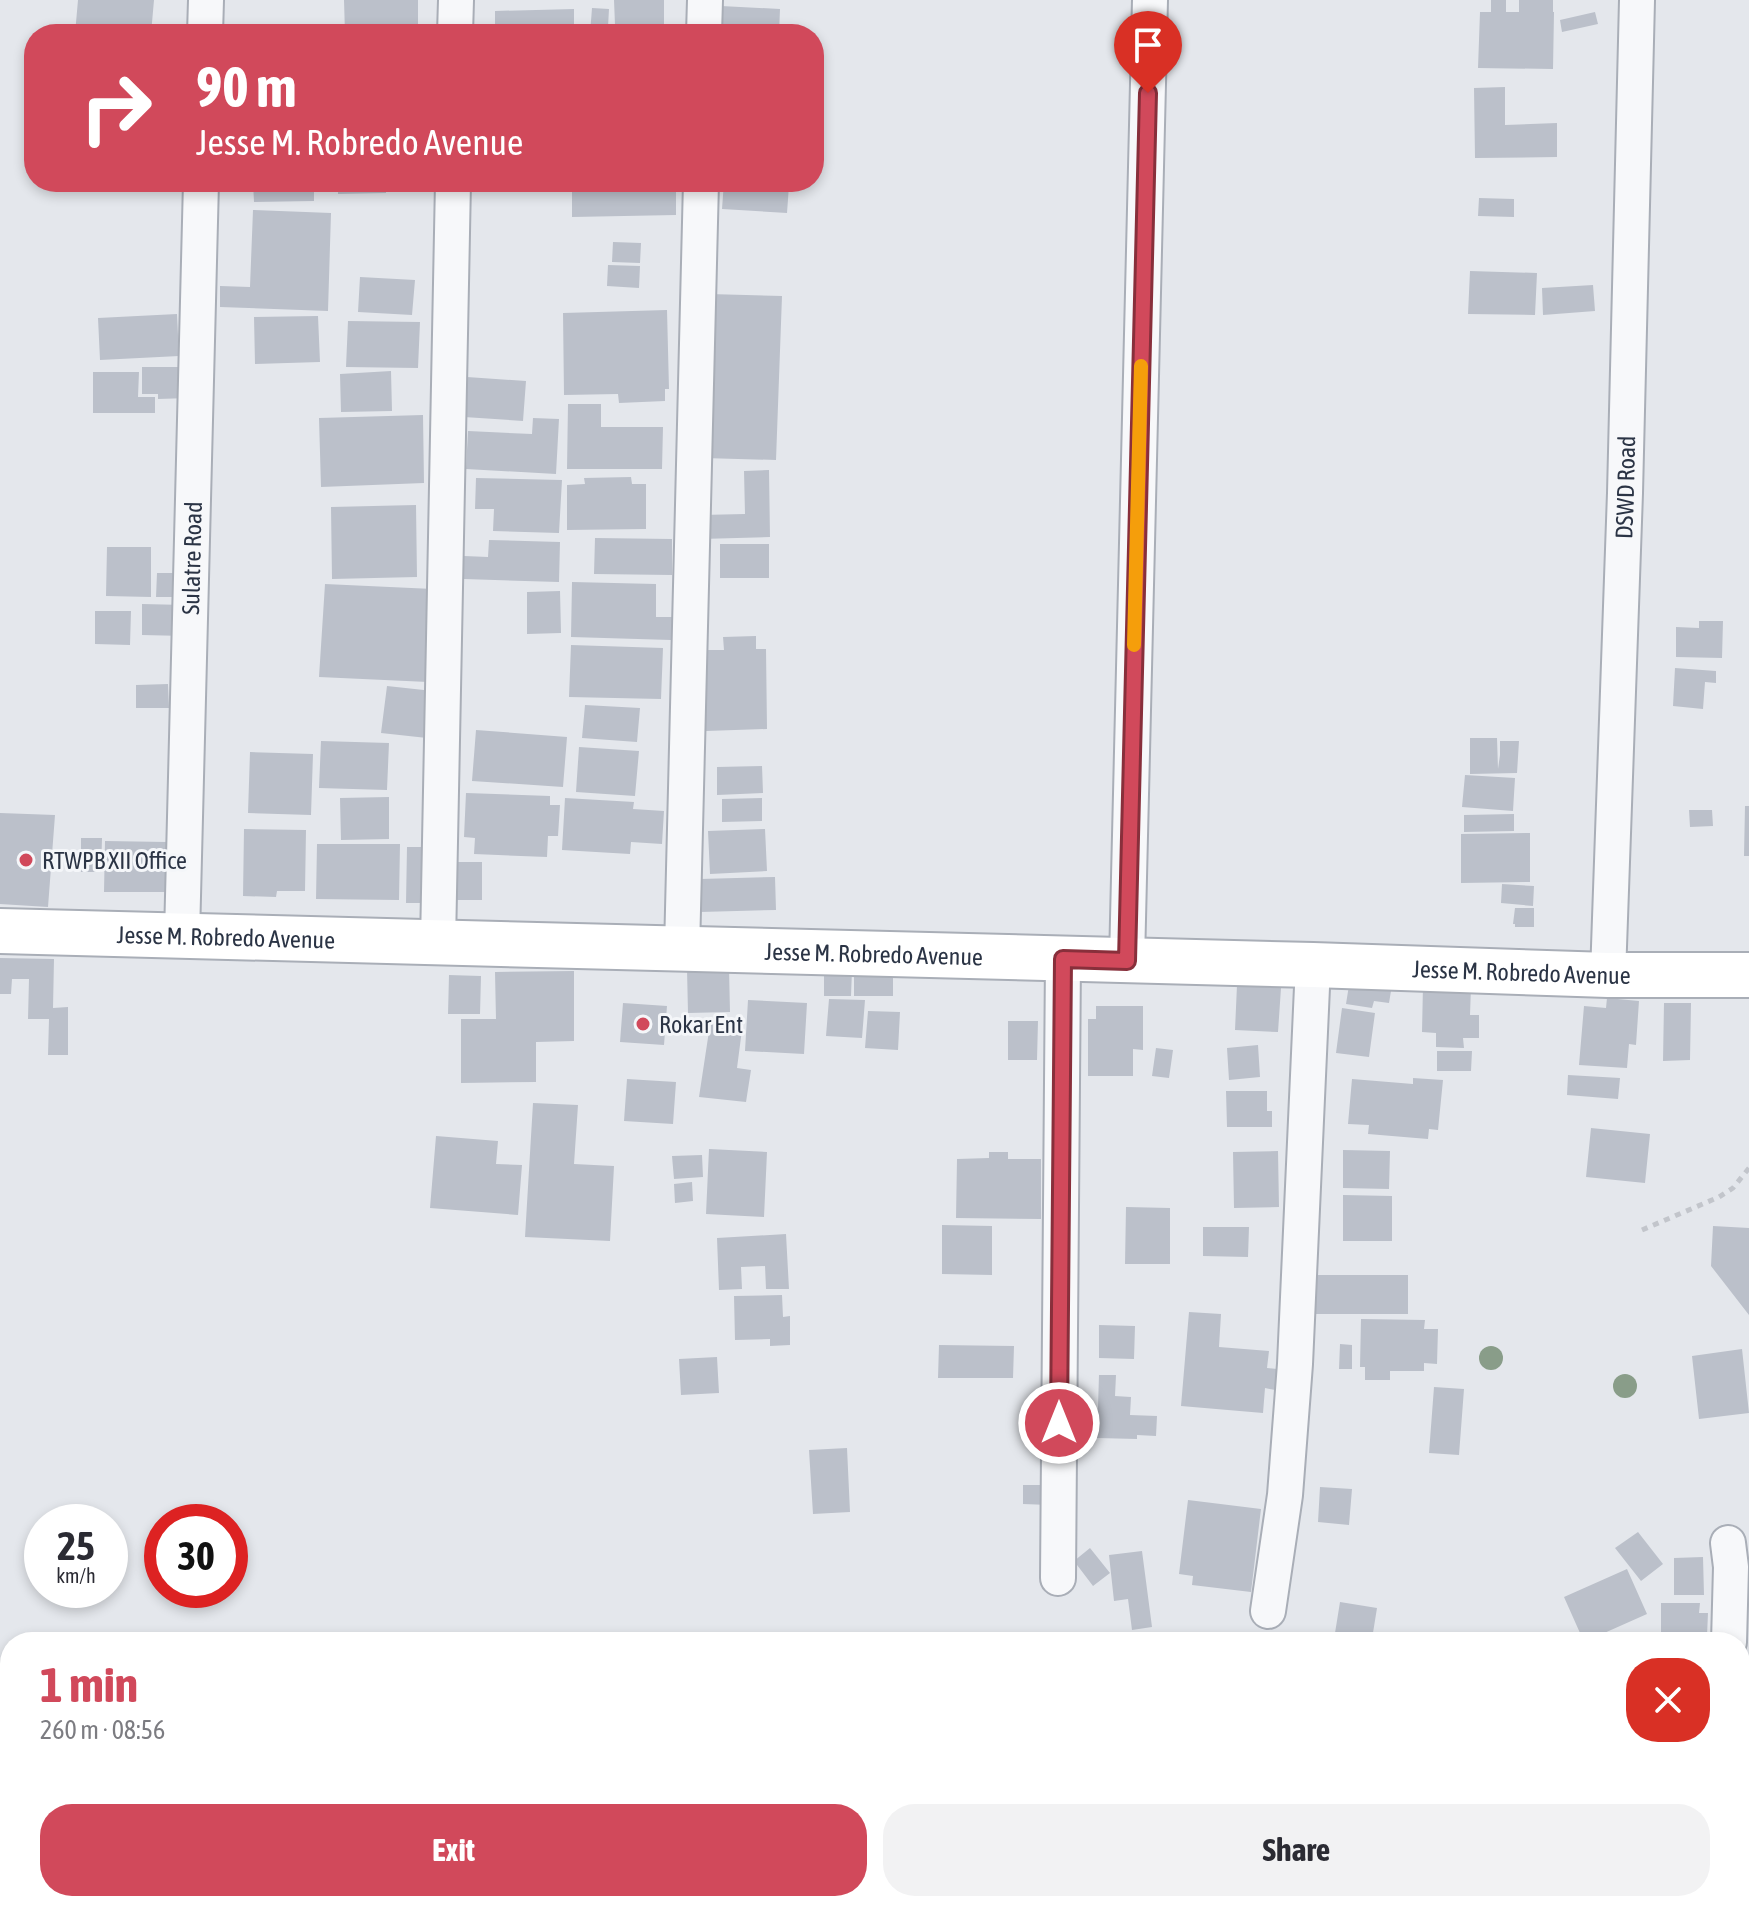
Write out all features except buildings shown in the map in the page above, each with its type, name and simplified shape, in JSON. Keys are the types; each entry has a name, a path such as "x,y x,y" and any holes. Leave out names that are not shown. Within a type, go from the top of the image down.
{"main road":[{"name":"Jesse M. Robredo Avenue","path":"0,931 1608,975 1749,975"}],"street":[{"path":"205,24 206,0"},
{"path":"455,24 456,0"},
{"path":"704,24 705,0"},
{"path":"1127,961 1150,0"},
{"name":"DSWD Road","path":"1608,975 1637,0"},
{"name":"Sulatre Road","path":"182,936 201,192"},
{"path":"438,943 453,192"},
{"path":"682,950 701,192"},
{"path":"1058,1578 1063,959"},
{"path":"1268,1611 1285,1495 1294,1379 1313,965"},
{"path":"1728,1543 1731,1567 1729,1632"}],"path":[{"path":"1642,1230 1719,1197 1733,1188 1749,1168"}],"slow traffic":[{"path":"1134,645 1141,366"}],"place":[{"name":"RTWPB XII Office","path":"26,860"},
{"name":"Rokar Ent","path":"643,1024"}],"route":[{"path":"1059,1423 1063,959 1127,961 1148,93"}]}
